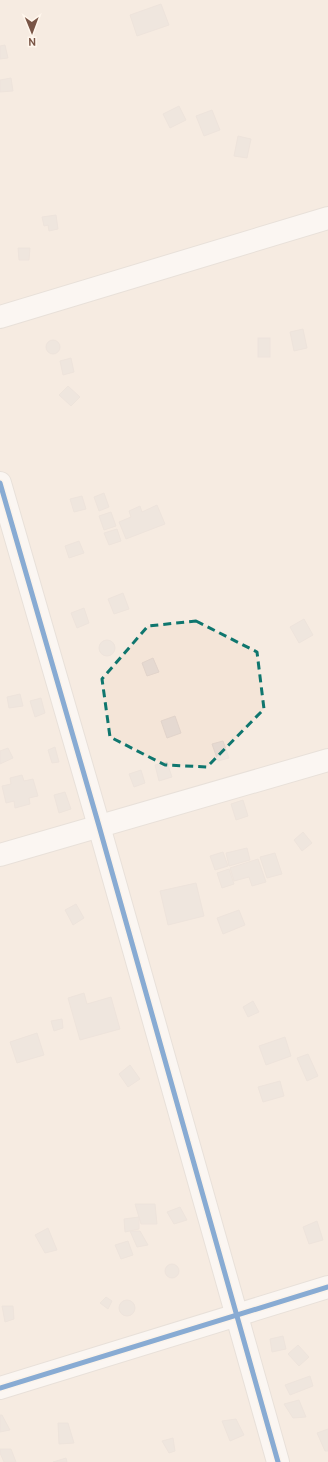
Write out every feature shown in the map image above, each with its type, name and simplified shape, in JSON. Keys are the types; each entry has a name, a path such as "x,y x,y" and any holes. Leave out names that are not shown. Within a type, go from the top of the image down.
{"street":[{"path":"0,317 328,218"},
{"path":"0,483 99,826 278,1462"},
{"path":"0,855 328,760"},
{"path":"0,1388 236,1314 328,1287"}],"highlighted area":[{"path":"196,621 257,652 264,709 207,767 165,765 110,737 102,679 148,626"}],"shaded area":[{"path":"0,0 328,0 328,1462 0,1462"}],"building":[{"path":"161,4 169,25 137,36 130,15"},
{"path":"5,45 8,58 0,59 0,46"},
{"path":"11,78 13,91 0,92 0,80"},
{"path":"179,106 186,120 170,128 163,114"},
{"path":"212,110 220,130 204,136 196,116"},
{"path":"238,136 251,139 247,158 234,156"},
{"path":"56,215 58,229 49,231 48,225 44,226 42,217"},
{"path":"18,248 30,248 29,260 19,260"},
{"path":"303,329 307,348 294,351 290,332"},
{"path":"258,338 270,338 270,357 258,357"},
{"path":"53,340 58,342 60,347 58,352 53,354 48,352 46,347 48,342"},
{"path":"71,358 74,372 63,375 60,361"},
{"path":"68,386 80,397 71,406 59,395"},
{"path":"104,493 109,507 99,511 94,497"},
{"path":"82,496 86,509 74,512 70,499"},
{"path":"157,505 165,524 126,539 119,522 131,517 129,511 140,506 142,512"},
{"path":"111,512 116,526 104,530 99,516"},
{"path":"117,529 121,541 109,545 104,533"},
{"path":"79,541 84,553 69,558 65,546"},
{"path":"123,593 129,609 114,614 108,599"},
{"path":"84,608 89,623 77,628 71,613"},
{"path":"304,619 313,635 299,643 290,627"},
{"path":"104,640 110,640 115,645 113,654 110,656 104,656 99,651 99,645"},
{"path":"153,658 159,672 147,676 142,663"},
{"path":"20,694 23,706 9,708 7,697"},
{"path":"41,698 45,713 35,717 30,701"},
{"path":"175,716 181,733 167,738 161,721"},
{"path":"223,741 229,758 218,761 212,744"},
{"path":"55,747 59,762 52,763 48,750"},
{"path":"8,748 13,758 0,764 0,751"},
{"path":"167,762 172,777 159,781 155,765"},
{"path":"141,770 145,783 134,787 129,774"},
{"path":"22,775 24,781 33,779 38,796 29,798 30,804 15,808 14,801 6,803 2,786 11,784 10,778"},
{"path":"65,792 71,809 59,813 54,795"},
{"path":"243,800 248,816 236,820 231,804"},
{"path":"303,832 312,843 302,851 294,840"},
{"path":"247,848 250,860 229,866 226,853"},
{"path":"223,852 228,866 215,870 210,856"},
{"path":"275,853 282,874 267,878 260,857"},
{"path":"258,859 266,882 252,886 249,877 234,881 230,868"},
{"path":"229,869 234,884 222,888 217,873"},
{"path":"196,883 204,916 168,925 160,891"},
{"path":"76,904 84,918 73,925 65,910"},
{"path":"239,910 245,925 223,934 217,918"},
{"path":"84,993 87,1004 111,997 120,1029 80,1040 68,998"},
{"path":"253,1001 259,1012 248,1017 243,1007"},
{"path":"62,1019 63,1028 54,1031 51,1021"},
{"path":"37,1033 44,1055 17,1063 10,1042"},
{"path":"285,1037 291,1056 266,1065 259,1046"},
{"path":"308,1054 318,1076 307,1081 297,1058"},
{"path":"130,1065 140,1079 128,1087 119,1074"},
{"path":"280,1081 284,1096 263,1102 258,1087"},
{"path":"135,1204 155,1204 157,1224 141,1224"},
{"path":"180,1207 187,1220 174,1224 167,1212"},
{"path":"139,1217 139,1229 125,1232 124,1219"},
{"path":"317,1221 323,1240 309,1244 303,1227"},
{"path":"48,1228 57,1250 45,1253 35,1235"},
{"path":"130,1231 140,1231 148,1245 137,1247"},
{"path":"128,1241 133,1255 121,1259 115,1245"},
{"path":"169,1264 175,1264 179,1268 179,1274 175,1278 169,1278 165,1274 165,1268"},
{"path":"106,1297 112,1301 108,1309 100,1303"},
{"path":"124,1300 130,1300 135,1305 133,1314 130,1316 124,1316 119,1311 119,1305"},
{"path":"2,1306 13,1306 14,1319 5,1322"},
{"path":"283,1336 286,1349 272,1352 270,1339"},
{"path":"298,1345 309,1357 299,1366 288,1354"},
{"path":"310,1376 313,1386 290,1395 285,1385"},
{"path":"299,1400 306,1417 293,1418 284,1404"},
{"path":"0,1415 2,1415 10,1430 0,1432"},
{"path":"236,1419 244,1435 230,1441 222,1421"},
{"path":"58,1423 68,1423 74,1443 59,1444"},
{"path":"328,1429 328,1451 325,1451 317,1433"},
{"path":"173,1438 175,1451 169,1453 162,1441"},
{"path":"0,1449 11,1449 16,1462 4,1462"},
{"path":"66,1458 67,1462 53,1462"}],"cycle path":[{"path":"0,483 99,826 278,1462"},
{"path":"0,1388 328,1287"}]}
